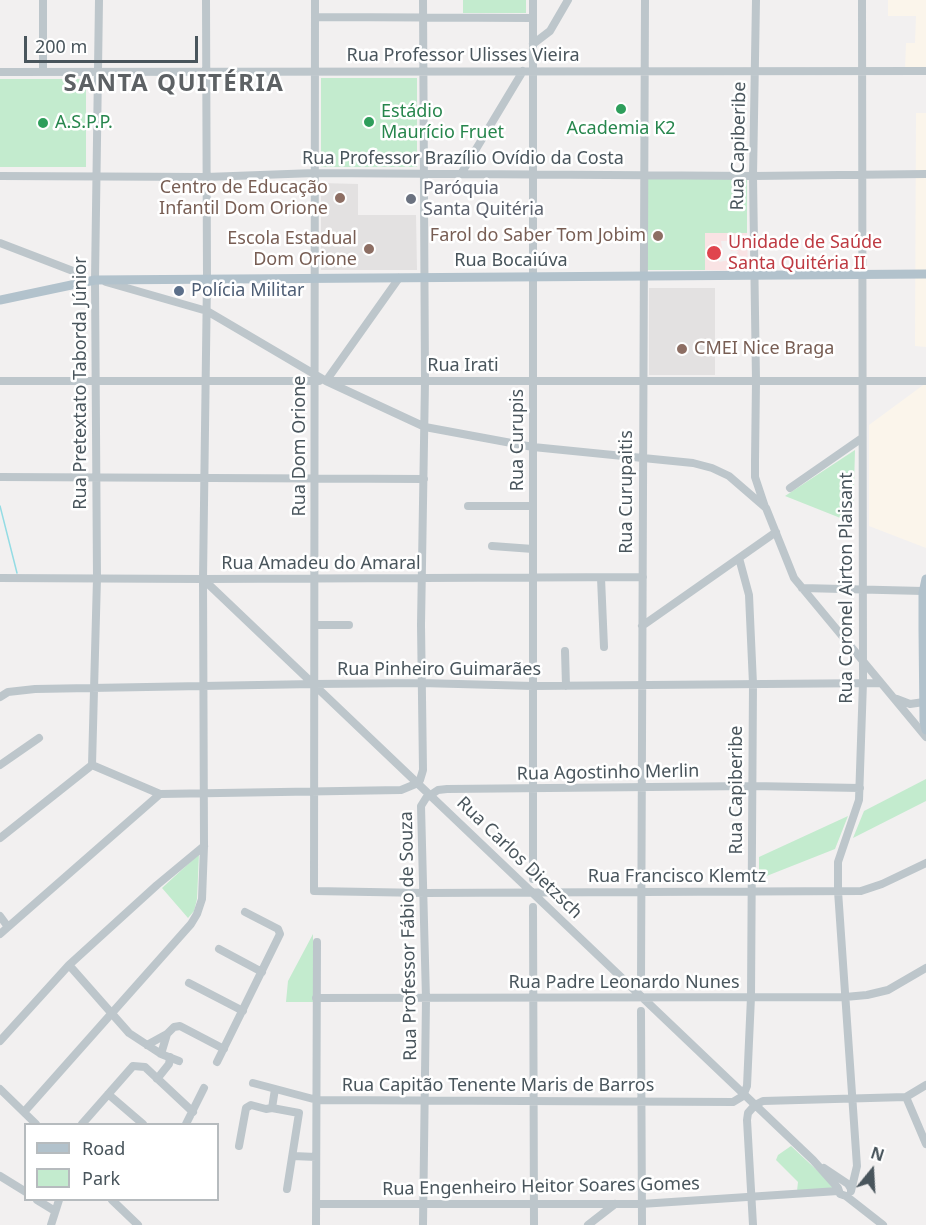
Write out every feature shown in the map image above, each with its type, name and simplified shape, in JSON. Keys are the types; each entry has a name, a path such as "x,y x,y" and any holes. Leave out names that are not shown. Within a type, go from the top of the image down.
{"main road":[{"name":"Rua Bocaiúva","path":"0,300 98,280 926,274"},
{"path":"926,579 923,591 926,730"}],"street":[{"path":"43,0 43,72"},
{"name":"Rua Pretextato Taborda Júnior","path":"92,765 97,578 95,477 99,0"},
{"path":"24,1112 191,924 202,899 204,792 202,579 207,311 206,0"},
{"name":"Rua Dom Orione","path":"314,891 315,0"},
{"path":"0,838 92,765 160,794 401,790 418,783 423,770 421,683 425,381 423,0"},
{"name":"Rua Curupis","path":"533,0 533,879"},
{"path":"533,44 550,31 568,0"},
{"name":"Rua Curupaitis","path":"641,984 645,0"},
{"name":"Rua Capiberibe","path":"756,0 753,176 755,477 794,578 926,737"},
{"name":"Rua Coronel Airton Plaisant","path":"849,1192 857,1166 838,891 838,862 856,813 860,788 863,682 862,0"},
{"path":"315,17 533,18"},
{"path":"461,174 523,71"},
{"name":"Rua Professor Ulisses Vieira","path":"0,72 926,71"},
{"name":"Rua Professor Brazílio Ovídio da Costa","path":"0,176 207,177 315,173 753,176 926,174"},
{"path":"0,243 78,274"},
{"path":"399,278 326,381 425,427 533,447 642,457 693,463 712,468 729,476 766,508"},
{"path":"98,280 207,311 315,378"},
{"name":"Rua Irati","path":"0,381 206,382 315,378 326,381 926,381"},
{"path":"790,488 862,438"},
{"path":"0,477 424,479"},
{"path":"468,506 533,506"},
{"path":"642,626 776,532"},
{"path":"492,546 533,549"},
{"name":"Rua Capiberibe","path":"739,558 749,594 753,684 751,997 747,1086 744,1095"},
{"name":"Rua Amadeu do Amaral","path":"0,578 533,579 642,577"},
{"path":"601,578 604,647"},
{"name":"Rua Carlos Dietzsch","path":"202,579 813,1160 840,1187 842,1196 849,1192"},
{"path":"802,588 923,591"},
{"path":"315,625 349,625"},
{"path":"565,651 566,686"},
{"name":"Rua Pinheiro Guimarães","path":"0,696 8,692 35,689 314,684 421,683 566,686 880,683"},
{"path":"893,696 910,704 925,701"},
{"path":"0,765 39,738"},
{"name":"Rua Agostinho Merlin","path":"430,795 447,789 752,786 860,788"},
{"path":"0,934 160,794"},
{"name":"Rua Professor Fábio de Souza","path":"423,1225 426,999 421,806 430,795"},
{"path":"0,1041 69,965 157,885 204,846"},
{"name":"Rua Francisco Klemtz","path":"314,891 425,893 838,891 873,888 925,867"},
{"path":"533,907 534,1225"},
{"path":"218,1062 280,934 278,929 244,912"},
{"path":"0,916 8,927"},
{"path":"316,1225 317,942"},
{"path":"219,948 262,972"},
{"path":"69,965 129,1033 161,1054 179,1061"},
{"name":"Rua Padre Leonardo Nunes","path":"316,998 845,997 888,990 926,968"},
{"path":"189,983 243,1011"},
{"path":"641,1011 642,1225"},
{"path":"147,1045 167,1034 174,1027 180,1026 224,1049"},
{"path":"161,1054 167,1034"},
{"path":"158,1078 169,1064 170,1057"},
{"path":"84,1123 133,1066 145,1067 193,1112"},
{"name":"Rua Capitão Tenente Maris de Barros","path":"253,1083 317,1100 733,1102 744,1095"},
{"path":"753,1225 747,1120 750,1110 755,1105 763,1101 906,1097 926,1085"},
{"path":"187,1123 204,1088"},
{"path":"0,1089 34,1123"},
{"path":"272,1107 275,1089"},
{"path":"108,1094 141,1123"},
{"path":"906,1097 926,1144"},
{"path":"239,1146 246,1108 251,1105 299,1113 287,1189"},
{"path":"293,1156 316,1157"},
{"name":"Rua Carlos Dietzsch","path":"813,1160 840,1187"},
{"path":"840,1187 856,1172"},
{"path":"817,1192 824,1184 826,1175"},
{"path":"0,1176 24,1191"},
{"name":"Rua Carlos Dietzsch","path":"840,1187 848,1184 849,1192 883,1225"},
{"name":"Rua Engenheiro Heitor Soares Gomes","path":"316,1204 641,1204 817,1192 840,1187"},
{"path":"39,1201 55,1211"},
{"path":"51,1225 59,1201"},
{"path":"113,1201 138,1225"},
{"path":"588,1225 615,1204"}],"shaded area":[{"path":"888,0 926,0 926,70 905,70 906,43 915,43 916,16 888,16"},
{"path":"916,113 926,113 926,347 915,346"},
{"name":"Escola Estadual Dom Orione","path":"321,183 358,184 358,215 416,215 417,270 321,270"},
{"name":"Unidade de Saúde Santa Quitéria II","path":"705,233 747,233 748,271 705,270","holes":["721,241 731,241 731,251 738,251 736,256 741,256 741,263 729,264 729,260 719,262 719,256 723,256"]},
{"name":"CMEI Nice Braga","path":"649,288 715,288 715,375 649,375"},
{"path":"926,383 926,548 869,526 869,425"}],"green space":[{"path":"463,0 526,0 526,13 463,13"},
{"name":"Estádio Maurício Fruet","path":"321,78 417,78 417,167 321,167"},
{"name":"A.S.P.P.","path":"0,79 86,79 86,167 0,167"},
{"path":"647,179 747,179 747,233 705,233 705,270 647,270"},
{"path":"855,450 853,523 785,496"},
{"path":"926,779 926,801 853,838 864,811"},
{"path":"848,816 835,849 759,879 759,857"},
{"path":"199,854 197,899 194,911 188,918 162,888"},
{"path":"313,934 313,1002 286,1002 288,981"},
{"path":"791,1146 836,1188 797,1191 798,1182 776,1160 778,1155"}],"waterway":[{"path":"0,506 17,573"}],"place":[{"name":"Academia K2","path":"621,109"},
{"name":"Estádio Maurício Fruet","path":"369,122"},
{"name":"A.S.P.P.","path":"43,123"},
{"name":"Centro de Educação Infantil Dom Orione","path":"340,198"},
{"name":"Paróquia Santa Quitéria","path":"411,199"},
{"name":"Farol do Saber Tom Jobim","path":"658,236"},
{"name":"Escola Estadual Dom Orione","path":"369,249"},
{"name":"Unidade de Saúde Santa Quitéria II","path":"714,253"},
{"name":"Polícia Militar","path":"179,291"},
{"name":"CMEI Nice Braga","path":"682,349"}],"district":[{"name":"SANTA QUITÉRIA","path":"174,84"}]}
